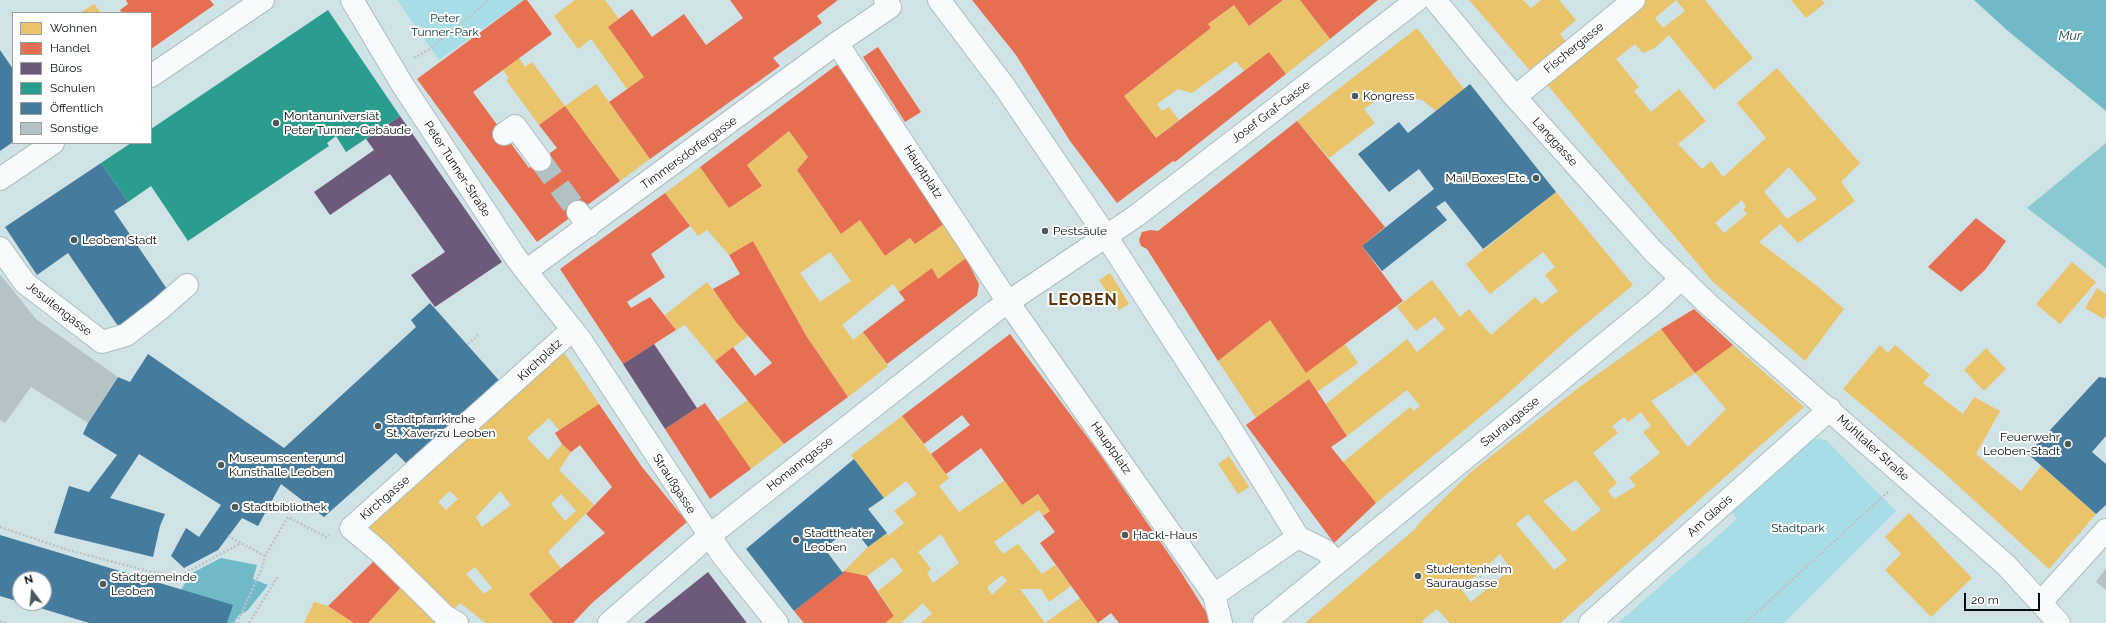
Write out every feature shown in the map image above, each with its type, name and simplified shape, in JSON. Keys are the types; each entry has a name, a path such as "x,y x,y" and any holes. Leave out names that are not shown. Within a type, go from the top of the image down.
{"street":[{"path":"152,75 263,0"},
{"name":"Peter Tunner-Straße","path":"352,0 393,70 520,263"},
{"path":"939,0 1004,86 1106,236 1225,419 1298,537 1326,551 1336,563 1264,623"},
{"name":"Josef Graf-Gasse","path":"1106,236 1124,224 1417,0"},
{"name":"Langgasse","path":"1435,0 1515,97 1653,251 1682,278"},
{"name":"Fischergasse","path":"1515,97 1634,0"},
{"path":"834,46 892,2"},
{"name":"Timmersdorfergasse","path":"520,263 548,257 583,219 834,46"},
{"name":"Hauptplatz","path":"834,46 1002,306 1214,595 1221,623"},
{"path":"504,134 515,126 540,160"},
{"path":"0,179 52,144"},
{"path":"1002,306 1106,236"},
{"name":"Jesuitengasse","path":"0,248 25,283 102,342 126,335 161,308 187,285"},
{"name":"Kirchplatz","path":"508,389 576,334 520,263"},
{"name":"Mühltaler Straße","path":"1682,278 1715,310 1811,395 1830,409 2006,565 2059,623"},
{"name":"Sauraugasse","path":"1336,563 1656,302 1682,278"},
{"name":"Homanngasse","path":"609,623 709,536 1002,306"},
{"name":"Straußgasse","path":"576,334 709,536 777,623"},
{"name":"Kirchgasse","path":"457,623 445,616 381,553 351,528 508,389"},
{"name":"Am Glacis","path":"1590,623 1830,409"},
{"path":"2041,602 2106,530"},
{"path":"1214,595 1298,537"}],"path":[{"path":"393,70 430,49 489,0"},
{"path":"468,344 478,335"},
{"path":"1745,623 1905,476"},
{"path":"237,623 262,568 265,556 288,517 326,537 351,528"},
{"path":"0,527 68,550 148,571 180,576 241,543"},
{"path":"228,536 265,556"},
{"path":"1477,574 1490,587"},
{"path":"249,623 278,576"},
{"path":"0,621 6,623"}],"green space":[{"name":"Peter Tunner-Park","path":"397,0 524,0 439,60"},
{"name":"Stadtpark","path":"1811,438 1826,440 1896,511 1784,623 1618,623 1737,519 1729,510"}],"shaded area":[{"path":"2106,143 2106,268 2027,208"}],"water":[{"name":"Mur","path":"1974,0 2106,0 2106,111 2008,31"},
{"path":"221,558 257,565 253,579 268,585 247,611 239,615 234,623 227,623 232,606 181,590 190,574"}],"building: Wohnen":[{"path":"575,0 605,0 619,19 608,27 644,77 627,89 591,39 578,49 554,16"},
{"path":"1283,0 1300,0 1330,39 1286,74 1269,52 1244,71 1236,61 1192,93 1178,89 1157,104 1162,111 1169,107 1179,120 1156,138 1124,96 1211,28 1208,24 1234,5 1249,26"},
{"path":"1469,0 1523,0 1531,8 1541,0 1559,0 1576,20 1560,34 1568,44 1533,74"},
{"path":"1642,0 1676,0 1705,0 1753,58 1714,90 1669,35 1655,48 1643,53 1635,44 1616,59 1639,87 1634,91 1651,112 1679,89 1706,121 1678,144 1702,169 1711,161 1723,177 1766,138 1737,103 1777,68 1860,163 1841,182 1855,201 1798,243 1780,224 1759,242 1817,286 1844,309 1805,361 1712,281 1544,81","holes":["1676,0 1685,11 1663,28 1655,18","1789,167 1817,199 1787,219 1764,192","1742,200 1746,207 1743,209 1747,214 1724,233 1715,223"]},
{"path":"1791,0 1822,0 1825,3 1806,18"},
{"path":"94,4 100,12 82,12"},
{"name":"Kongress","path":"1417,28 1464,89 1436,111 1422,100 1386,93 1364,109 1375,123 1329,158 1297,121"},
{"path":"519,58 525,67 532,62 565,106 539,125 506,80 509,78 503,70"},
{"path":"596,84 650,159 620,181 565,106"},
{"path":"789,131 808,157 797,170 841,234 860,220 885,256 910,238 915,244 944,224 966,258 938,279 932,268 899,292 893,284 842,325 853,340 863,332 888,366 848,397 807,337 753,241 729,255 707,230 698,236 665,193 700,167 729,208 762,186 747,165","holes":["830,252 851,281 820,302 800,273"]},
{"path":"1556,192 1633,285 1570,337 1503,398 1376,503 1342,463 1410,407 1414,411 1420,406 1407,390 1347,436 1326,404 1407,339 1417,352 1445,329 1435,317 1416,331 1397,307 1432,280 1460,317 1469,309 1491,335 1535,297 1542,304 1558,291 1545,275 1555,267 1543,252 1490,294 1466,264"},
{"path":"2072,262 2096,282 2060,324 2036,304"},
{"path":"1110,273 1129,304 1119,310 1099,280"},
{"path":"707,282 748,336 715,361 685,325 676,330 665,315"},
{"path":"2097,288 2106,294 2106,316 2104,319 2085,308"},
{"path":"1270,320 1306,373 1345,344 1358,363 1317,392 1309,379 1256,418 1218,361"},
{"path":"1661,329 1695,373 1733,345 1804,407 1560,623 1450,623 1437,609 1422,621 1424,623 1305,623 1414,530 1424,518 1472,471 1581,386","holes":["1695,373 1726,409 1688,447 1651,401","1641,412 1651,426 1643,432 1660,453 1629,478 1636,486 1614,499 1608,491 1617,483 1593,453 1618,433 1612,426 1624,417 1628,422","1576,480 1601,510 1573,532 1543,501","1528,514 1567,560 1554,570 1516,524","1500,554 1511,569 1471,602 1461,589"]},
{"path":"1880,345 1888,353 1895,345 1930,375 1923,383 1963,414 1974,397 2000,411 1976,454 2021,491 2041,466 2096,514 2049,569 1942,471 1843,389"},
{"path":"1986,348 2006,369 1984,391 1964,370"},
{"path":"553,352 565,354 599,404 560,431 549,418 527,438 548,460 562,444 571,452 559,470 594,505 548,552 561,568 529,594 553,623 486,623 460,603 450,613 409,566 368,526","holes":["450,491 458,499 446,510 438,502","500,491 511,505 482,527 476,517","561,494 576,511 565,521 551,504","475,567 492,588 484,594 466,574"]},
{"path":"748,400 784,444 751,469 716,422"},
{"path":"902,416 949,478 939,486 959,512 1005,480 1022,505 1038,494 1050,511 1043,516 1039,510 994,542 1003,554 1018,544 1042,574 1055,565 1071,586 1049,602 1041,589 1020,589 1045,623 920,623 932,614 923,603 901,623 885,623 894,616 878,591 903,571 893,557 867,576 844,571 868,547 887,533 888,536 904,523 894,511 917,494 906,481 884,498 851,455","holes":["941,534 959,563 933,583 927,573 931,569 918,552","1002,575 1007,581 992,595 987,587"]},
{"path":"1229,456 1249,487 1238,494 1218,464"},
{"path":"1909,513 1972,578 1931,617 1885,570 1901,554 1885,537"},
{"path":"403,585 444,623 368,623"},
{"path":"1080,598 1098,623 1045,623"},
{"path":"314,602 328,606 354,623 304,623"}],"building: Handel":[{"path":"126,0 210,0 214,5 152,48 152,12 121,12 120,10 128,4"},
{"path":"524,0 527,0 552,34 473,92 529,168 557,148 539,125 565,106 620,181 537,242 417,79"},
{"path":"730,0 838,0 817,16 822,23 773,58 780,66 650,159 609,102 644,77 608,27 632,9 652,37 684,14 706,45 743,18"},
{"path":"972,0 1283,0 1249,26 1234,5 1208,24 1211,28 1124,96 1156,138 1269,52 1286,74 1175,162 1173,161 1117,203 1070,141 1016,55"},
{"path":"1300,0 1378,0 1330,39"},
{"path":"878,47 921,112 905,122 863,57"},
{"path":"838,64 944,224 915,244 910,238 885,256 860,220 841,234 797,170 808,157 789,131 747,165 762,186 729,208 700,167"},
{"path":"1297,121 1385,227 1362,246 1403,301 1306,373 1270,320 1218,361 1147,249 1141,246 1139,240 1142,232 1151,230 1158,231"},
{"path":"665,193 690,226 651,254 665,277 627,302 631,308 650,297 676,330 623,364 560,269"},
{"path":"1976,218 2006,241 1985,270 1961,292 1928,267"},
{"path":"753,241 807,337 848,397 784,444 715,361 733,347 755,376 772,363 736,322 713,289 740,274 729,255"},
{"path":"966,258 979,284 977,296 887,364 863,332 905,300 899,292 932,268 938,279"},
{"path":"1694,309 1733,345 1695,373 1661,329"},
{"path":"1010,334 1097,450 1179,569 1213,623 1119,623 1111,613 1098,623 1040,543 1055,532 1043,516 1050,511 1038,494 1022,505 981,448 946,474 931,454 970,425 962,415 924,444 902,416"},
{"path":"1309,379 1347,436 1331,447 1376,503 1334,543 1246,425"},
{"path":"705,403 751,469 710,499 665,429"},
{"path":"599,404 642,467 687,522 592,603 573,623 553,623 529,594 605,533 586,514 612,487 580,445 571,452 562,444 555,433"},
{"path":"376,559 403,585 368,623 354,623 328,606"},
{"path":"844,571 867,576 894,616 885,623 804,623 794,611"}],"building: Büros":[{"path":"400,116 502,262 435,307 411,275 445,252 390,174 330,215 314,192 374,150 366,139"},
{"path":"654,344 697,408 665,429 623,364"},
{"path":"708,572 747,623 644,623"}],"building: Schulen":[{"name":"Montanuniversiät Peter Tunner-Gebäude","path":"328,10 400,116 346,152 336,136 327,143 329,146 188,241 151,186 128,202 101,163 130,144 152,144 152,128"}],"building: Öffentlich":[{"path":"0,50 12,68 12,143 0,151"},
{"path":"1470,84 1556,192 1483,249 1445,201 1436,207 1447,220 1382,271 1362,246 1434,189 1419,169 1389,192 1358,154 1399,122 1408,133"},
{"name":"Leoben Stadt","path":"101,163 128,202 114,211 169,292 118,326 68,253 37,275 5,227"},
{"path":"430,303 504,386 485,403 480,397 406,463 396,453 324,517 281,484 258,526 242,518 218,550 184,568 171,556 186,528 199,537 221,505 139,454 110,498 165,514 160,526 153,557 54,533 69,486 89,492 117,455 83,434 88,423 118,377 130,382 148,354 284,448 416,327 411,320"},
{"name":"Feuerwehr Leoben-Stadt","path":"2099,377 2106,378 2106,436 2092,452 2106,464 2106,505 2096,514 2028,454"},
{"name":"Stadttheater Leoben","path":"854,459 884,498 868,509 887,533 868,547 852,527 824,548 843,573 794,611 746,549"},
{"name":"Stadtgemeinde Leoben","path":"0,535 233,605 227,623 89,623 50,611 52,611 52,571 12,571 12,600 0,596"}],"building: Sonstige":[{"path":"0,274 36,319 118,377 88,423 31,387 5,423 0,420"},
{"path":"2106,568 2106,590 2096,582"}],"tunnel":[{"path":"540,160 578,212"}],"place":[{"name":"Kongress","path":"1355,96"},
{"name":"Montanuniversiät Peter Tunner-Gebäude","path":"276,123"},
{"name":"Mail Boxes Etc.","path":"1536,178"},
{"name":"Pestsäule","path":"1045,231"},
{"name":"Leoben Stadt","path":"74,240"},
{"name":"Stadtpfarrkirche St. Xaver zu Leoben","path":"378,426"},
{"name":"Feuerwehr Leoben-Stadt","path":"2068,444"},
{"name":"Museumscenter und Kunsthalle Leoben","path":"221,465"},
{"name":"Stadtbibliothek","path":"235,507"},
{"name":"Hackl-Haus","path":"1125,535"},
{"name":"Stadttheater Leoben","path":"796,540"},
{"name":"Studentenheim Sauraugasse","path":"1418,576"},
{"name":"Stadtgemeinde Leoben","path":"103,584"}],"district":[{"name":"LEOBEN","path":"1083,300"}]}
